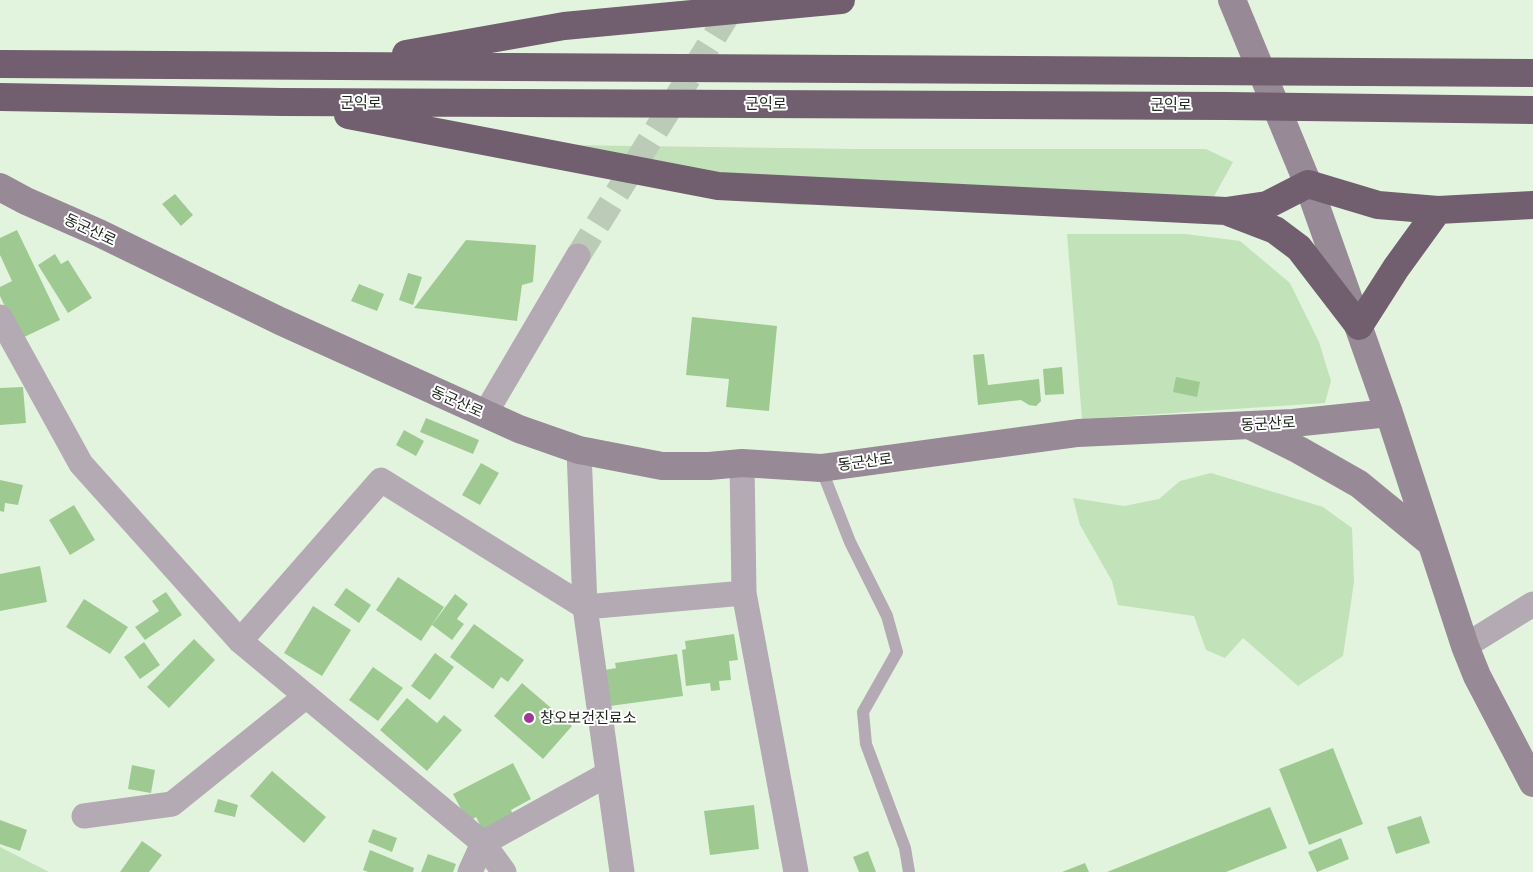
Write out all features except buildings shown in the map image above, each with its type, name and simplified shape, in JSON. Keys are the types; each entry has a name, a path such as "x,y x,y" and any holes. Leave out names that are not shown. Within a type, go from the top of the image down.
{"highway":[{"path":"335,66 564,26 841,0"},
{"path":"0,64 1216,72 1335,70 1533,72"},
{"name":"군익로","path":"0,97 282,102 1226,106 1533,110"},
{"path":"282,102 718,186 1226,211 1267,205 1308,184 1378,205 1438,210 1533,205"},
{"path":"1226,211 1275,230 1299,248 1359,326 1396,268 1438,210"}],"street":[{"path":"1232,0 1308,184 1389,413 1465,646 1477,676 1533,783"},
{"name":"동군산로","path":"0,187 280,321 519,429 579,450 662,466 709,466 742,463 821,468 1078,433 1249,426 1389,413"},
{"path":"485,414 578,256"},
{"path":"0,317 81,464 240,641 305,697 483,843 504,872"},
{"path":"1249,426 1299,450 1359,484 1431,543"},
{"path":"579,450 585,607 622,872"},
{"path":"742,463 744,593 796,872"},
{"path":"240,641 381,480 585,607 744,593"},
{"path":"1465,646 1533,604"},
{"path":"84,816 172,804 305,697"},
{"path":"470,872 483,843 608,774"}],"lane":[{"path":"821,468 850,542 887,616 897,652 863,712 866,744 905,848 909,872"}],"green space":[{"path":"489,144 857,149 1206,149 1233,162 1212,200 957,195 801,205 734,201 662,186 495,157"},
{"path":"1067,234 1185,234 1240,241 1290,283 1319,342 1331,381 1325,403 1082,419"},
{"path":"1211,473 1323,507 1352,528 1354,582 1343,656 1298,686 1243,638 1225,658 1206,650 1194,616 1118,605 1112,581 1080,525 1073,498 1124,506 1159,499 1180,481"},
{"path":"0,847 49,872 0,872"}],"tunnel":[{"path":"578,256 737,0"}],"place":[{"name":"창오보건진료소","path":"529,718"}]}
